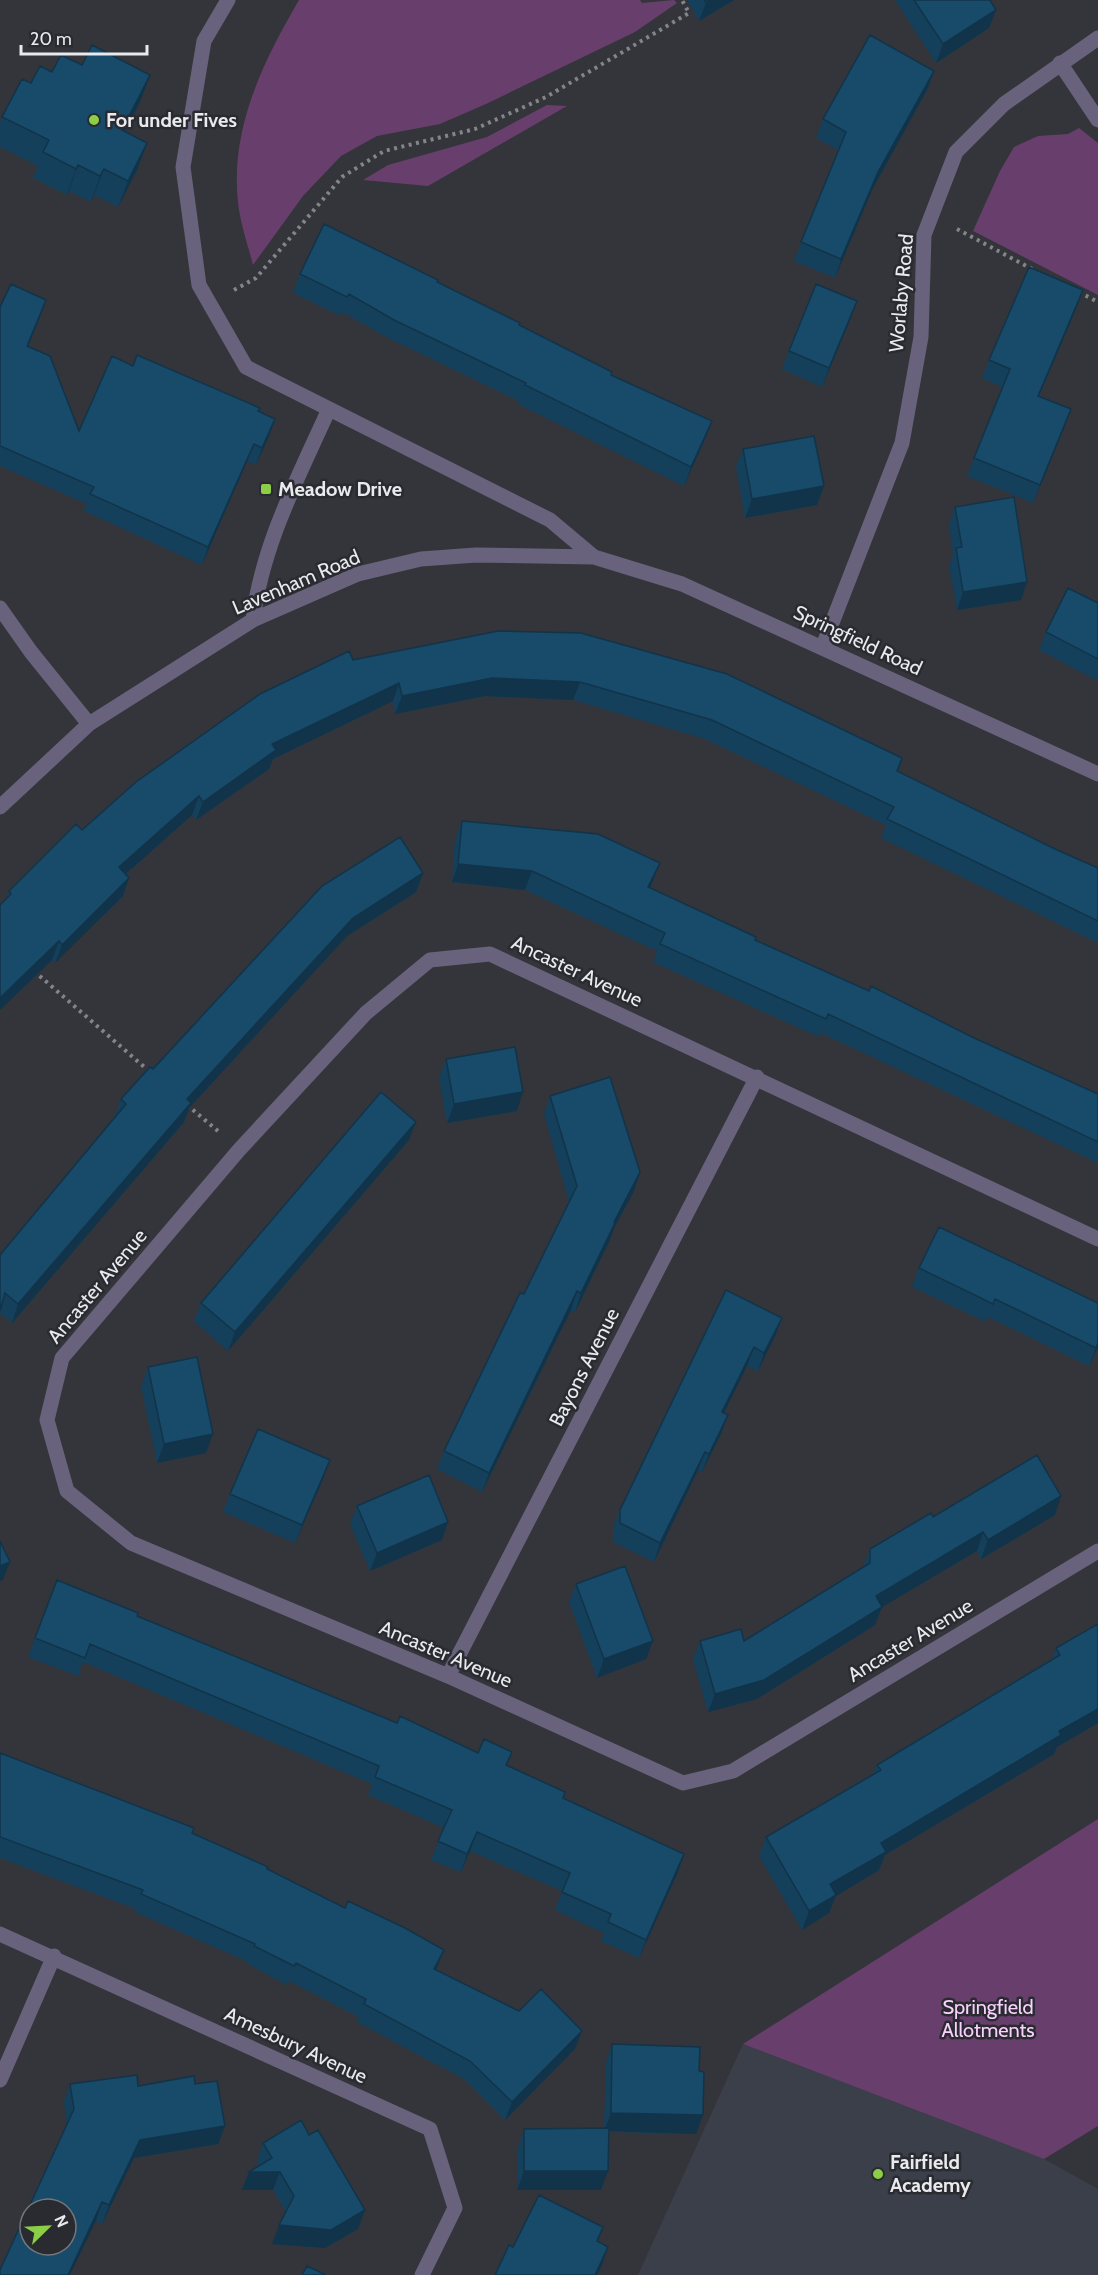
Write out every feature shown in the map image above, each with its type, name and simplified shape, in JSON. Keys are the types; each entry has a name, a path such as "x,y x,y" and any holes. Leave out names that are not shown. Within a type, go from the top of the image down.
{"street":[{"path":"228,0 204,41 183,167 199,285 246,368 550,520 594,557"},
{"name":"Worlaby Road","path":"823,646 902,443 921,337 924,235 956,152 1004,104 1098,38"},
{"path":"1060,63 1098,120"},
{"path":"253,620 257,586 268,547 329,410"},
{"name":"Lavenham Road","path":"0,807 89,724 253,620 358,574 421,560 476,555 594,557"},
{"name":"Springfield Road","path":"594,557 682,584 823,646 1098,774"},
{"path":"0,608 31,652 89,724"},
{"name":"Ancaster Avenue","path":"1098,1239 757,1077 490,954 430,960 366,1013 239,1150 62,1358 47,1420 67,1491 131,1543 448,1676 683,1783 733,1771 1098,1551"},
{"name":"Bayons Avenue","path":"448,1676 757,1077"},
{"name":"Amesbury Avenue","path":"0,1934 54,1956 430,2129 455,2208 422,2275"},
{"path":"0,2080 54,1956"}],"path":[{"path":"209,303 256,278 342,177 384,151 476,129 546,97 689,13 681,0"},
{"path":"950,225 1034,270"},
{"path":"1077,291 1098,302"},
{"path":"27,964 159,1080"},
{"path":"186,1103 239,1150"}],"shaded area":[{"name":"Fairfield Academy","path":"743,2044 1044,2159 1098,2189 1098,2275 638,2275"}],"green space":[{"path":"299,0 640,0 642,3 674,0 677,3 635,32 486,104 440,124 377,136 341,156 303,196 253,265 238,202 239,148 252,96 273,47"},
{"path":"547,105 567,106 428,186 363,180 388,165 487,137"},
{"path":"1079,128 1098,143 1098,295 973,231 1000,171 1014,147 1038,136 1068,134"},
{"name":"Springfield Allotments","path":"1098,1819 1098,2126 1044,2159 743,2044"}],"building":[{"path":"914,0 990,0 996,10 943,44"},
{"path":"870,35 934,71 878,172 841,259 801,242 846,132 823,119"},
{"path":"92,45 150,75 122,130 147,143 128,181 104,169 100,176 78,165 76,169 43,152 49,140 2,117 22,79 31,83 40,66 52,72 61,55 82,65"},
{"path":"324,224 520,323 519,325 612,372 611,375 712,421 691,467 525,385 526,383 394,320 349,294 347,297 300,274"},
{"path":"1029,267 1083,290 1038,396 1071,409 1040,485 974,458 1010,369 989,360"},
{"path":"11,284 46,300 27,346 50,356 79,431 112,356 133,366 137,355 260,408 258,411 275,419 262,448 254,444 208,547 90,494 94,487 0,446 0,307"},
{"path":"816,284 857,301 829,368 789,351"},
{"path":"814,436 824,486 752,499 743,449"},
{"path":"1014,497 1027,582 963,592 956,548 962,547 955,507"},
{"path":"1068,588 1098,603 1098,659 1046,632"},
{"path":"498,631 581,633 727,674 902,758 897,771 1098,868 1098,921 887,819 894,807 712,720 580,682 492,678 402,696 399,683 272,744 276,750 203,802 199,796 119,867 129,878 62,945 59,941 0,998 0,905 11,894 9,891 76,824 82,830 136,782 260,694 349,651 353,660"},
{"path":"462,821 598,834 660,863 648,887 756,937 755,940 869,991 871,986 972,1037 1098,1094 1098,1142 828,1014 826,1019 660,944 665,933 532,871 458,864"},
{"path":"400,837 423,873 353,918 187,1099 191,1103 18,1304 5,1293 0,1311 0,1255 126,1104 121,1099 150,1067 153,1069 322,886"},
{"path":"515,1047 523,1092 454,1104 446,1059"},
{"path":"610,1077 640,1172 581,1293 577,1291 489,1473 444,1451 520,1293 524,1294 577,1186 550,1096"},
{"path":"381,1092 416,1122 235,1332 201,1303"},
{"path":"939,1227 1098,1303 1096,1348 995,1299 993,1304 919,1268"},
{"path":"726,1290 782,1318 764,1353 754,1347 722,1412 728,1415 709,1454 705,1452 660,1543 620,1523 620,1510"},
{"path":"197,1357 213,1434 164,1444 148,1367"},
{"path":"258,1429 330,1460 302,1525 230,1494"},
{"path":"1037,1455 1061,1496 988,1540 983,1532 876,1596 882,1607 764,1680 715,1694 700,1641 741,1629 744,1641 870,1563 870,1549 931,1513 933,1517"},
{"path":"429,1475 448,1522 377,1553 357,1506"},
{"path":"0,1541 10,1562 0,1566"},
{"path":"625,1566 653,1641 604,1659 576,1584"},
{"path":"57,1580 138,1613 137,1616 397,1723 400,1716 478,1753 484,1739 512,1752 506,1765 565,1792 563,1798 684,1854 646,1940 608,1922 611,1914 562,1892 570,1873 477,1832 467,1854 438,1841 452,1810 375,1777 379,1766 90,1644 85,1658 35,1638"},
{"path":"1098,1624 1098,1709 1059,1731 1061,1735 881,1843 886,1852 830,1884 836,1895 809,1911 766,1837 881,1770 877,1765 1060,1655 1056,1648"},
{"path":"0,1753 194,1828 192,1833 268,1867 267,1869 345,1908 348,1901 405,1928 444,1950 434,1969 519,2011 541,1989 582,2031 512,2102 470,2061 364,2004 366,1999 296,1963 294,1966 254,1946 255,1944 141,1894 143,1890 0,1837"},
{"path":"612,2044 700,2047 699,2071 704,2072 703,2115 611,2113"},
{"path":"137,2075 138,2086 194,2076 195,2084 217,2081 225,2126 140,2140 109,2205 102,2202 78,2254 78,2197 34,2197 74,2109 70,2084"},
{"path":"301,2120 309,2135 318,2130 365,2210 331,2230 279,2225 294,2196 280,2172 249,2172 272,2158 263,2143"},
{"path":"609,2128 608,2171 524,2171 524,2129"},
{"path":"539,2195 603,2227 597,2241 608,2247 595,2275 495,2275 509,2245 513,2247"},
{"path":"18,2231 18,2257 76,2257 68,2275 0,2275 0,2270"},
{"path":"307,2266 326,2275 302,2275"}],"place":[{"name":"For under Fives","path":"94,120"},
{"name":"Meadow Drive","path":"266,489"},
{"name":"Fairfield Academy","path":"878,2174"}]}
